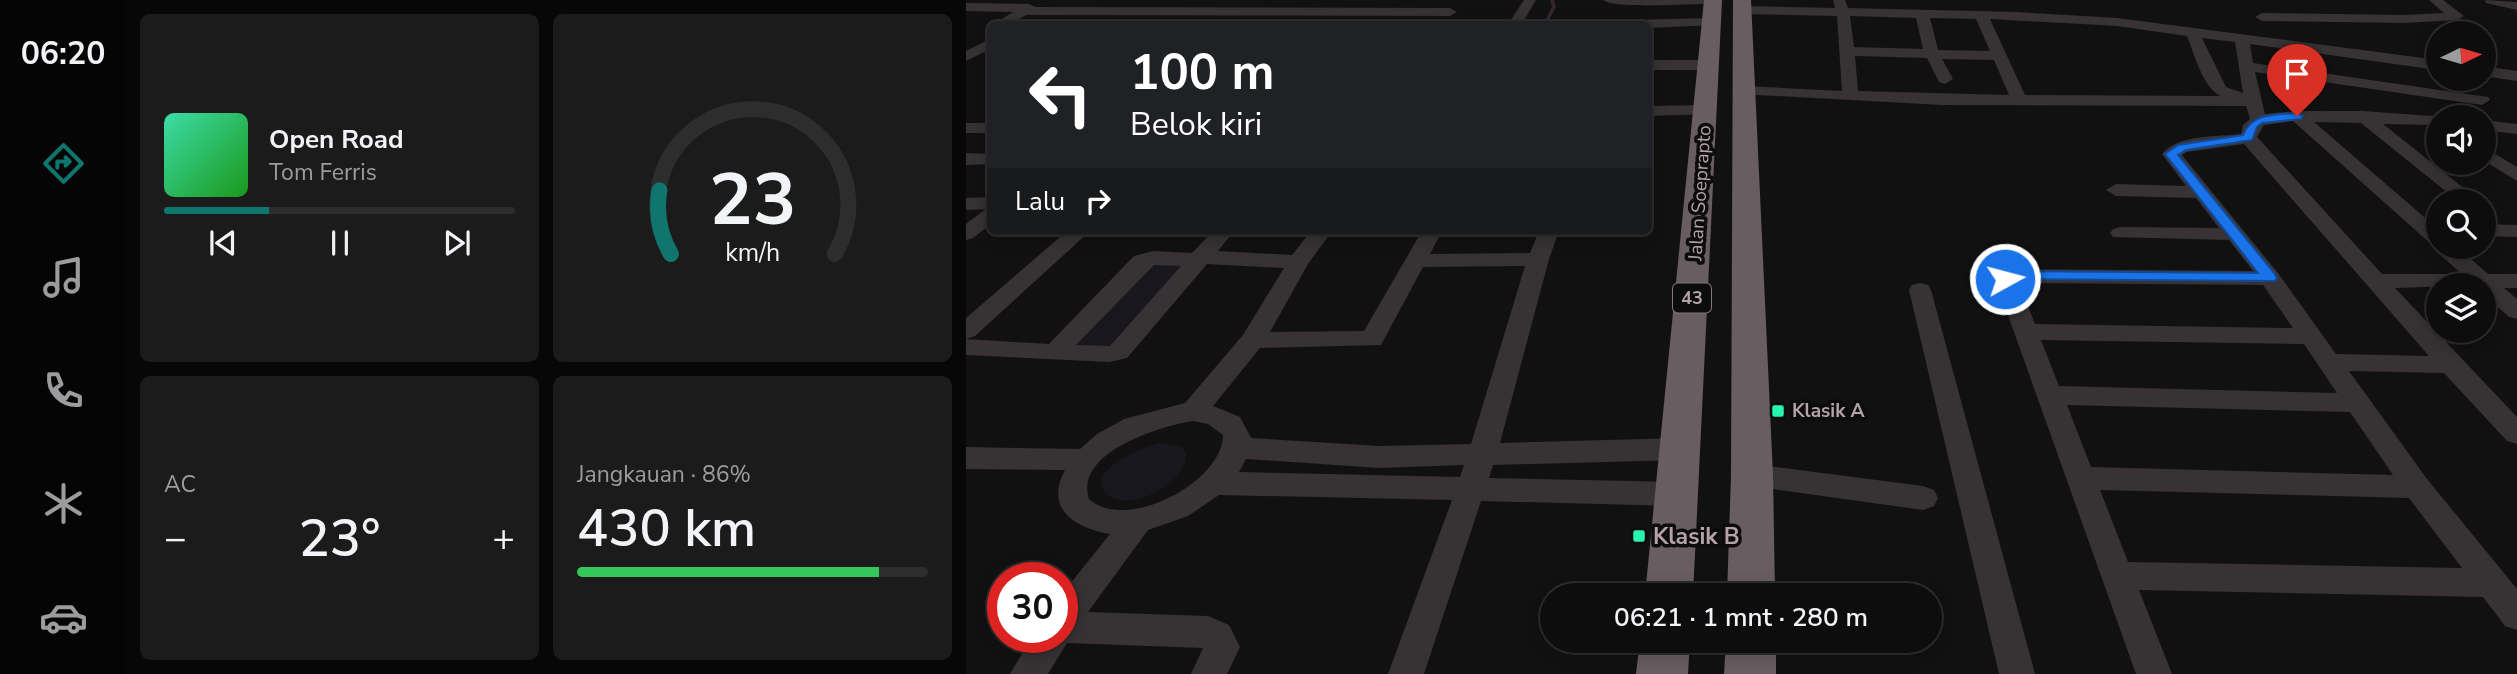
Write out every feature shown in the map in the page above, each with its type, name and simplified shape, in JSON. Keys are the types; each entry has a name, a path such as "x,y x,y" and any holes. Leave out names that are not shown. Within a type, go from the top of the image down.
{"highway":[{"path":"1718,26 1745,91 1752,475 1751,583"},
{"name":"Jalan Soeprapto","path":"1670,583 1706,116 1718,26"},
{"path":"1662,674 1664,653"},
{"path":"1750,674 1751,653"}],"street":[{"path":"1026,21 1064,0"},
{"path":"1314,21 1338,0"},
{"path":"1410,21 1428,0"},
{"path":"1517,21 1530,0"},
{"path":"1609,0 1638,0 1718,26"},
{"path":"2253,120 2242,40 2281,0"},
{"path":"2262,17 2404,19 2457,16 2435,0"},
{"path":"2491,0 2517,6"},
{"path":"966,7 1011,3 1028,7 1026,11"},
{"path":"2294,17 2313,4"},
{"path":"1841,6 1851,97"},
{"path":"1652,37 1841,6 1922,14 2116,22 2426,63"},
{"path":"1007,21 1026,11 1045,10 1450,12"},
{"path":"1922,14 1932,54 1945,79"},
{"path":"1981,15 2019,99"},
{"path":"1652,24 1718,26"},
{"path":"1652,63 1718,26"},
{"path":"1652,71 1718,26"},
{"path":"966,44 987,32"},
{"path":"2192,32 2220,90 2253,120 2378,281 2451,365 2517,434"},
{"path":"966,57 987,45"},
{"path":"1847,51 1999,56"},
{"path":"2245,66 2400,85 2483,100"},
{"path":"2496,73 2517,76"},
{"path":"1745,91 1851,97 2019,99 2253,120 2297,116 2426,119"},
{"path":"1652,111 1706,116"},
{"path":"1652,121 1706,116"},
{"path":"2297,116 2426,226"},
{"path":"2363,116 2455,189"},
{"path":"2253,120 2174,150 2171,154 2173,159 2270,278 2356,403 2517,615"},
{"path":"2496,127 2517,129"},
{"path":"966,128 987,128"},
{"path":"966,159 987,159"},
{"path":"2496,161 2517,175"},
{"path":"2116,190 2201,192"},
{"path":"966,204 987,203"},
{"path":"966,234 987,217"},
{"path":"2496,220 2513,231"},
{"path":"2120,233 2233,234"},
{"path":"966,331 1075,235"},
{"path":"966,347 1055,353 1108,354 1122,350 1220,235"},
{"path":"1193,411 1253,340 1298,262 1319,235"},
{"path":"1253,340 1372,340 1430,235"},
{"path":"1406,674 1482,456 1538,259 1547,235"},
{"path":"1055,353 1144,260 1199,258 1298,262"},
{"path":"1416,261 1538,259"},
{"path":"2459,259 2475,273"},
{"path":"2154,674 2048,395 2006,275 2270,278"},
{"path":"2378,281 2426,281"},
{"path":"2496,281 2517,281"},
{"path":"1920,290 2017,674"},
{"path":"2496,292 2517,312"},
{"path":"2025,331 2309,336"},
{"path":"2330,362 2451,365"},
{"path":"2048,395 2356,403"},
{"path":"1193,411 1214,413 1229,421 1237,433 1237,448 1229,466 1214,484 1166,512 1138,521 1112,523 1091,519 1077,509 1072,495 1075,478 1086,460 1108,441 1136,425 1165,415 1193,411"},
{"path":"1237,448 1379,457 1680,449"},
{"path":"966,458 1086,460"},
{"path":"1752,475 1923,498"},
{"path":"2081,478 2417,486"},
{"path":"1214,484 1677,494"},
{"path":"1078,600 1138,521"},
{"path":"2116,576 2492,583"},
{"path":"1078,628 1208,632 1217,636 1222,647 1209,674"},
{"path":"1028,674 1042,653"}],"shaded area":[{"path":"1145,260 1196,260 1118,351 1056,352"},
{"path":"1159,443 1181,446 1186,453 1178,474 1168,484 1143,498 1118,500 1108,495 1102,486 1102,478 1108,469 1129,455"}],"waterway":[{"path":"1547,21 1554,7 1552,0"}],"place":[{"name":"Klasik A","path":"1778,411"},
{"name":"Klasik B","path":"1639,536"}],"route":[{"path":"2005,279 2005,276 2010,275 2270,278 2171,154 2182,147 2248,138 2252,125 2259,120 2297,116"}]}
